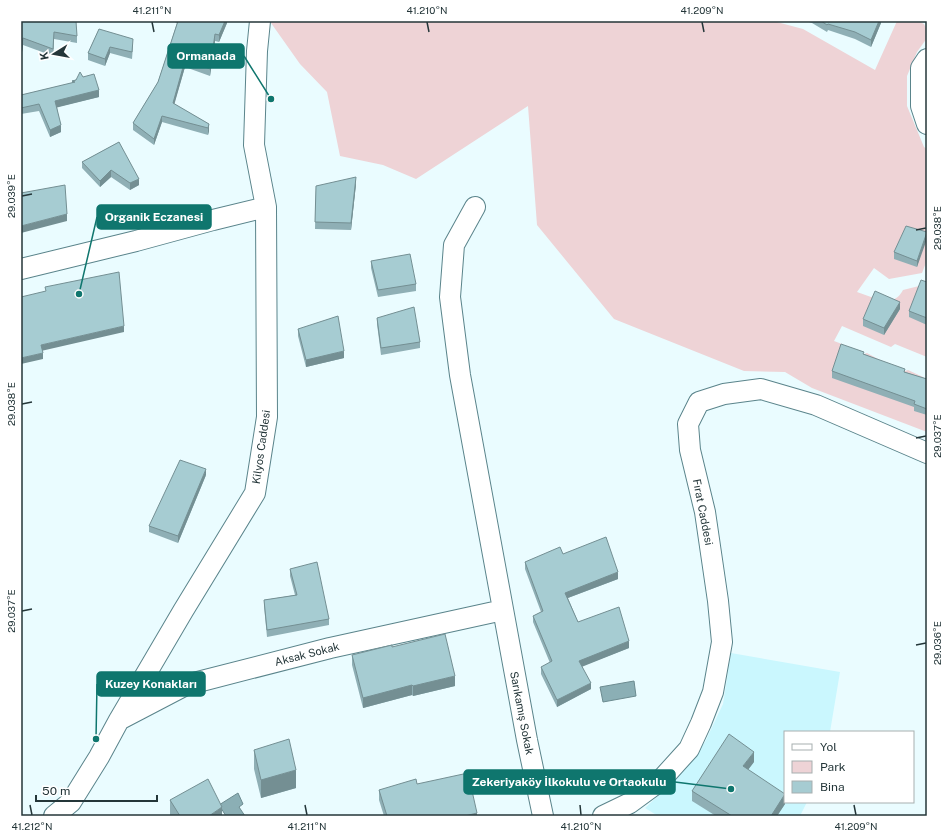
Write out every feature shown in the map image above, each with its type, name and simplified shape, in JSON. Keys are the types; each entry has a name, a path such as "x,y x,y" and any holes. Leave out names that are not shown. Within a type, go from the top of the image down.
{"street":[{"name":"Kilyos Caddesi","path":"54,816 71,802 99,757 183,611 255,493 267,416 266,207 254,145 257,51 260,21"},
{"path":"927,59 922,68 921,106 927,124"},
{"path":"21,269 266,207"},
{"name":"Sarıkamış Sokak","path":"475,207 454,245 450,297 460,375 542,816"},
{"name":"Fırat Caddesi","path":"603,816 630,803 660,781 689,749 713,692 722,642 718,601 705,512 690,450 688,424 699,402 724,394 761,389 816,405 927,453"},
{"name":"Aksak Sokak","path":"119,720 186,684 330,648 503,610"}],"shaded area":[{"path":"731,653 840,672 830,731 784,731 784,803 806,803 800,816 658,816 645,808 676,779 705,742 723,704"},
{"path":"634,681 636,696 603,702 600,687"},
{"path":"238,793 243,804 239,807 245,816 226,816 219,805"}],"green space":[{"path":"271,21 773,21 803,29 875,70 897,21 918,21 924,24 927,30 927,38 917,52 907,76 907,106 924,147 927,149 927,260 922,273 889,279 874,268 857,292 871,297 881,295 892,300 903,290 927,284 927,357 895,344 891,347 842,326 834,341 842,344 846,349 861,355 867,353 902,372 908,370 923,377 927,382 927,432 812,388 785,372 744,371 614,319 537,225 528,106 416,179 383,165 340,156 327,92 300,64"}],"building":[{"path":"21,21 76,21 77,36 54,32 53,49 23,38 21,45"},
{"path":"178,21 225,21 219,35 215,34 210,69 185,60 173,103 209,124 208,128 162,116 154,139 133,123 158,82"},
{"path":"821,21 879,21 871,40 855,32 828,24 827,25"},
{"path":"99,29 133,39 132,52 110,47 105,59 88,53"},
{"path":"80,72 83,77 94,74 99,90 55,101 61,125 50,130 39,104 21,108 21,95 75,82 72,81 76,80"},
{"path":"119,142 139,179 130,183 111,170 100,181 82,162"},
{"path":"356,177 351,223 315,222 316,186"},
{"path":"65,185 67,214 21,226 21,193"},
{"path":"906,226 927,232 917,261 894,252"},
{"path":"410,254 416,284 378,290 371,261"},
{"path":"119,272 124,326 41,345 43,353 21,358 21,297 46,291 45,287"},
{"path":"921,280 927,282 927,318 909,311"},
{"path":"875,291 900,302 884,328 863,319"},
{"path":"414,307 420,342 381,348 377,318"},
{"path":"338,316 344,351 306,360 298,329"},
{"path":"841,344 864,352 863,354 905,369 904,372 927,379 927,409 914,404 915,401 832,371"},
{"path":"180,460 206,469 178,536 149,526"},
{"path":"606,537 618,572 565,593 578,622 619,607 629,641 579,661 591,683 557,700 541,667 552,661 533,616 543,611 525,562 560,547 563,554"},
{"path":"317,562 329,619 267,630 264,600 297,595 290,569"},
{"path":"445,634 455,676 412,685 363,698 352,655"},
{"path":"729,734 754,752 743,766 784,793 784,796 771,816 732,816 692,791"},
{"path":"289,739 296,770 261,780 254,750"},
{"path":"468,773 477,813 465,816 387,816 379,790 416,779 417,784"},
{"path":"208,779 222,807 209,816 180,816 170,800"}],"place":[{"name":"Ormanada","path":"271,99"},
{"name":"Organik Eczanesi","path":"79,294"},
{"name":"Kuzey Konakları","path":"96,739"},
{"name":"Zekeriyaköy İlkokulu ve Ortaokulu","path":"731,789"}]}
